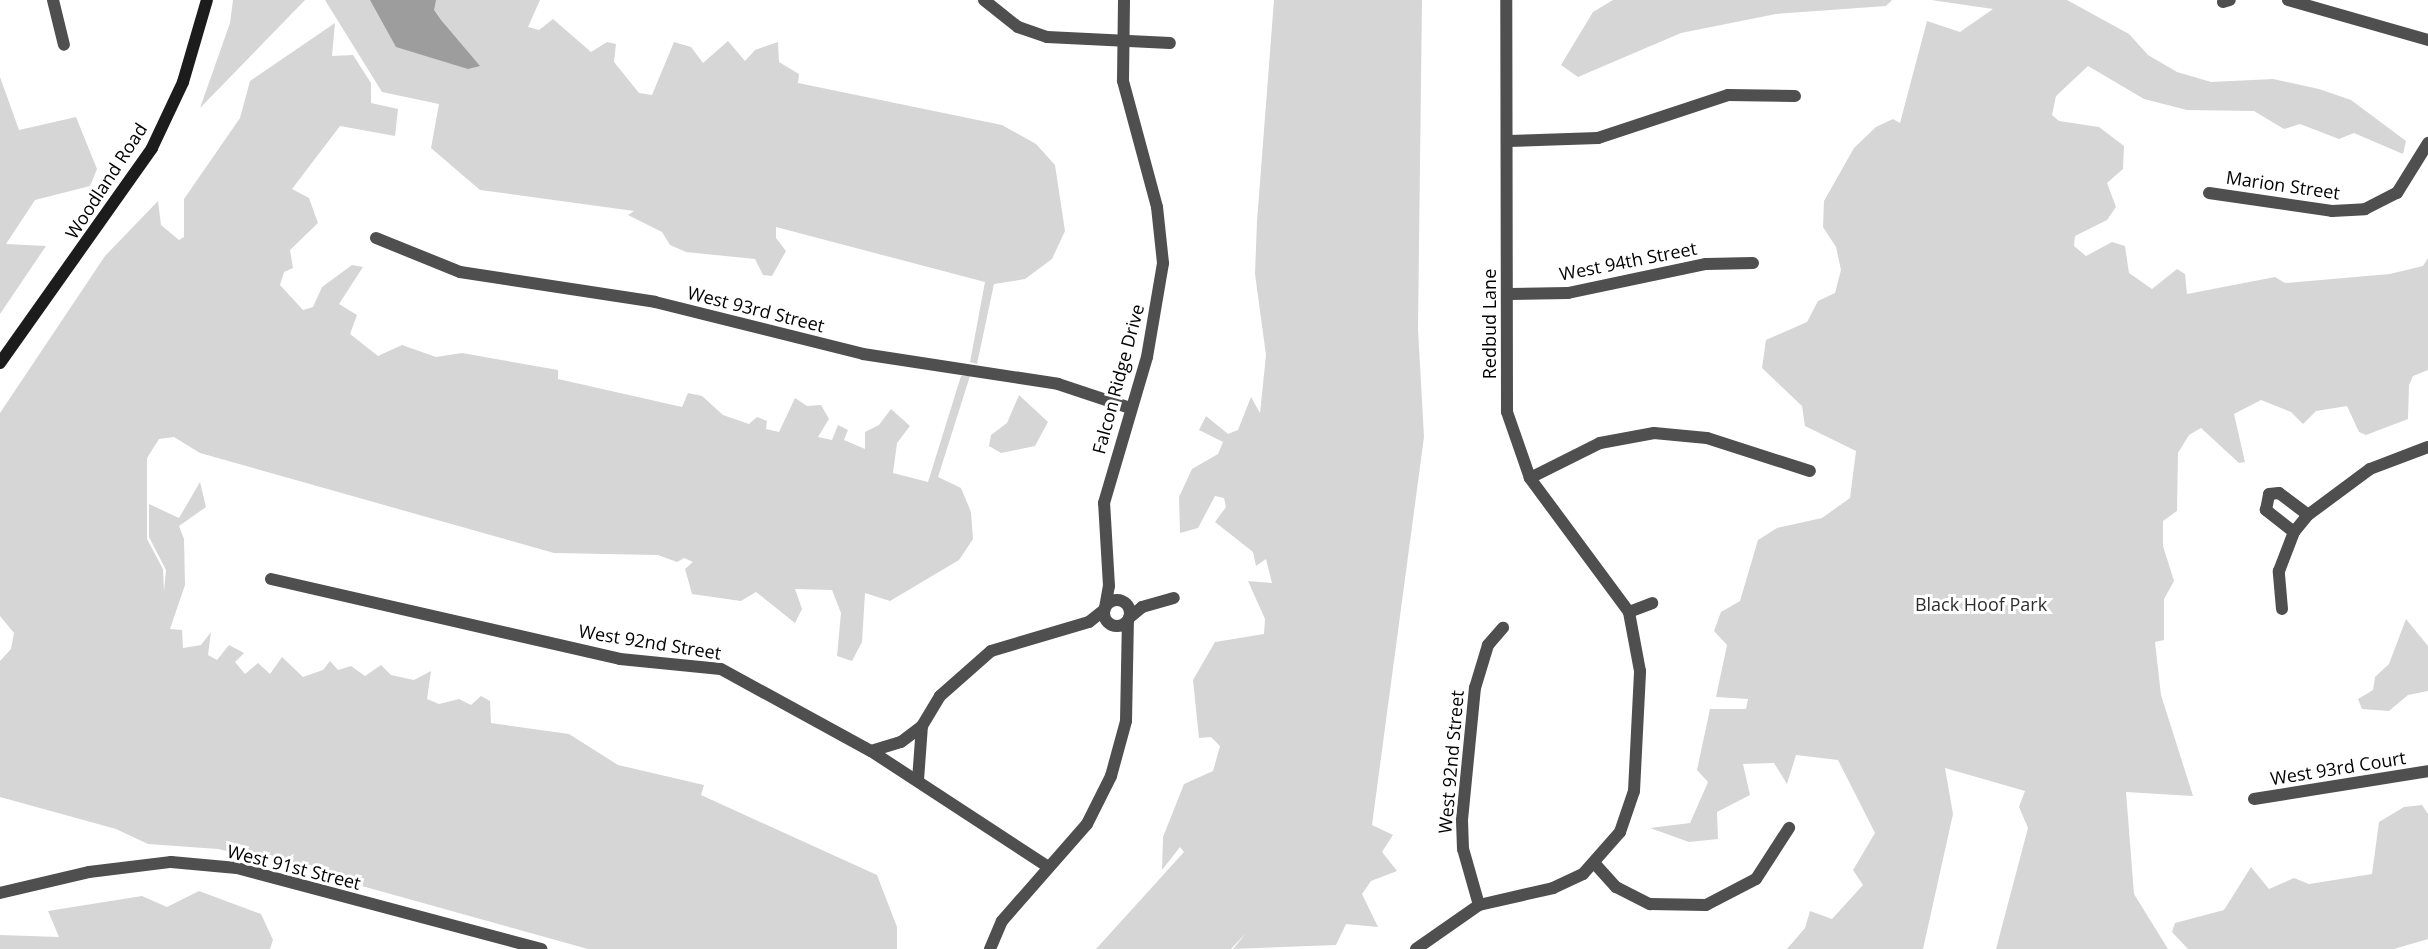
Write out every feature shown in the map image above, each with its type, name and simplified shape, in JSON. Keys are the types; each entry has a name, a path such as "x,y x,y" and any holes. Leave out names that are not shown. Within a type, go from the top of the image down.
{"main road":[{"name":"Woodland Road","path":"0,363 152,148 183,82 207,0"}],"street":[{"path":"53,0 64,45"},
{"path":"984,0 1034,33 1079,42 1170,43"},
{"name":"Falcon Ridge Drive","path":"1105,609 1109,586 1104,504 1155,319 1164,244 1127,105 1121,42 1124,0"},
{"name":"Redbud Lane","path":"1416,949 1479,905 1553,888 1596,865 1620,832 1634,791 1641,670 1629,612 1530,478 1507,411 1509,294 1506,0"},
{"path":"2288,0 2428,40"},
{"path":"1508,141 1598,138 1728,95 1794,96"},
{"name":"Marion Street","path":"2209,193 2332,211 2365,209 2397,192 2428,143"},
{"name":"West 93rd Street","path":"376,238 460,272 655,302 863,354 1058,384 1130,408"},
{"name":"West 94th Street","path":"1509,294 1568,293 1706,264 1753,263"},
{"path":"1530,478 1600,443 1654,433 1707,438 1810,471"},
{"path":"2282,609 2279,571 2294,532 2308,515 2370,469 2428,447"},
{"path":"2294,532 2266,510 2269,494 2279,493 2308,515"},
{"name":"West 92nd Street","path":"271,579 620,659 721,669 871,751 1048,867"},
{"path":"1109,586 1125,603 1142,608"},
{"path":"1089,622 1111,625 1128,619 1142,608 1174,598"},
{"path":"871,751 901,742 922,726 940,696 991,651 1089,622 1105,609 1125,603"},
{"path":"990,949 1002,921 1087,824 1111,776 1126,721 1128,619 1125,603"},
{"path":"1629,612 1652,603"},
{"path":"1105,609 1111,625 1126,650"},
{"name":"West 92nd Street","path":"1479,905 1463,849 1463,809 1475,688 1488,645 1503,628"},
{"path":"918,780 922,726"},
{"name":"West 93rd Court","path":"2254,799 2428,771"},
{"path":"1596,865 1616,887 1650,904 1706,905 1756,879 1789,828"},
{"name":"West 91st Street","path":"0,893 89,872 171,862 237,868 541,949"}],"green space":[{"path":"233,0 305,0 200,108 230,23"},
{"path":"325,0 540,0 528,27 539,30 553,19 591,52 607,42 616,44 614,62 639,93 652,95 674,42 691,47 703,63 728,41 745,61 755,50 778,42 779,62 799,74 798,83 1002,125 1036,144 1055,165 1065,231 1052,259 1025,279 994,284 977,364 970,362 985,282 776,227 776,238 786,251 772,276 763,275 755,259 686,252 670,245 662,232 628,215 634,211 480,190 431,148 439,104 382,92"},
{"path":"1274,0 1422,0 1418,329 1424,437 1372,825 1393,835 1382,852 1397,871 1371,881 1362,894 1378,927 1346,924 1336,945 1233,949 1247,932 1231,949 1096,949 1184,852 1180,847 1162,870 1163,837 1184,784 1213,771 1220,746 1211,737 1199,738 1193,680 1215,642 1264,634 1265,619 1248,581 1272,583 1266,559 1256,566 1253,552 1215,522 1226,507 1224,498 1215,496 1198,528 1180,533 1179,497 1192,469 1218,454 1223,442 1199,430 1206,416 1228,434 1238,430 1251,397 1260,413 1266,355 1255,274"},
{"path":"1613,0 1892,0 1886,6 1776,14 1681,33 1578,77 1561,65 1593,12"},
{"name":"Black Hoof Park","path":"1931,0 2067,0 2129,34 2148,55 2177,72 2211,82 2273,79 2319,89 2351,100 2406,141 2403,154 2354,133 2339,139 2300,124 2284,129 2254,111 2187,110 2144,99 2088,66 2056,96 2052,115 2059,121 2099,127 2124,146 2123,169 2107,183 2116,207 2107,220 2075,236 2074,246 2086,256 2112,242 2125,246 2129,273 2152,289 2177,269 2185,274 2187,294 2275,277 2285,283 2390,274 2423,266 2428,258 2428,370 2413,376 2409,385 2408,419 2366,435 2359,432 2347,406 2316,411 2303,424 2291,412 2261,400 2234,414 2245,462 2239,463 2201,428 2189,435 2178,453 2177,511 2163,521 2163,546 2174,581 2164,599 2164,640 2155,642 2161,695 2193,796 2126,792 2134,894 2168,949 1996,949 2028,828 2019,807 2025,791 1945,768 1953,814 1923,949 1787,949 1805,928 1810,911 1832,919 1863,885 1853,870 1875,833 1838,760 1796,755 1787,784 1774,763 1743,764 1750,795 1717,812 1718,839 1689,842 1650,828 1690,823 1708,782 1697,770 1710,709 1746,709 1748,699 1716,697 1727,645 1714,631 1721,612 1740,601 1758,540 1777,528 1822,518 1850,498 1856,451 1805,426 1802,406 1762,368 1766,340 1807,322 1818,301 1835,293 1841,270 1836,247 1823,227 1824,201 1854,148 1876,127 1893,119 1900,123 1927,21 1960,32 1993,9"},
{"path":"335,23 332,56 353,55 371,83 371,103 398,109 395,136 340,126 292,189 309,198 318,223 290,250 293,268 284,272 280,285 303,310 313,307 322,287 352,265 363,267 339,304 357,315 350,334 378,356 402,345 436,357 462,353 558,370 558,379 682,407 688,393 702,396 723,415 749,424 757,417 767,421 766,429 779,432 795,398 807,406 821,405 829,419 818,437 832,440 838,425 848,430 844,440 865,449 865,432 879,425 891,409 910,426 897,443 893,473 928,482 961,376 970,376 938,477 961,488 971,512 973,539 959,560 890,601 865,593 862,642 852,661 837,656 841,613 832,590 795,589 802,609 795,623 756,592 741,601 692,594 685,569 693,562 684,558 677,562 658,555 554,553 200,453 174,437 159,439 147,458 147,539 163,569 164,591 166,570 149,537 149,504 179,518 200,482 206,507 179,526 184,539 185,585 170,629 182,630 183,648 201,645 211,632 208,655 217,660 229,645 244,653 235,662 245,674 258,663 270,674 282,657 303,677 323,670 330,661 338,670 351,666 365,676 381,665 391,675 414,680 431,671 427,699 439,704 459,699 471,705 481,696 490,701 491,723 569,734 618,765 704,785 701,795 877,875 897,927 897,949 588,949 290,866 218,849 148,844 116,829 0,797 0,661 11,649 14,633 0,616 0,413 105,256 158,201 161,225 179,240 184,237 184,199 240,118 250,81"},
{"path":"0,77 19,130 76,117 97,169 90,186 35,200 6,244 46,246 0,314"},
{"path":"1019,395 1048,422 1035,446 1001,453 989,446 991,435 1007,423"},
{"path":"2406,619 2428,646 2428,691 2408,695 2389,711 2362,709 2358,699 2373,690 2375,677 2389,664"},
{"path":"2422,805 2428,814 2428,939 2394,949 2188,949 2172,932 2175,923 2224,910 2251,867 2269,889 2294,878 2309,884 2372,874 2379,822 2404,807"},
{"path":"199,891 261,914 273,940 270,949 0,949 0,935 59,937 48,911 142,896 167,907"}],"shaded area":[{"path":"370,0 436,0 434,10 480,66 468,69 396,47"}]}
